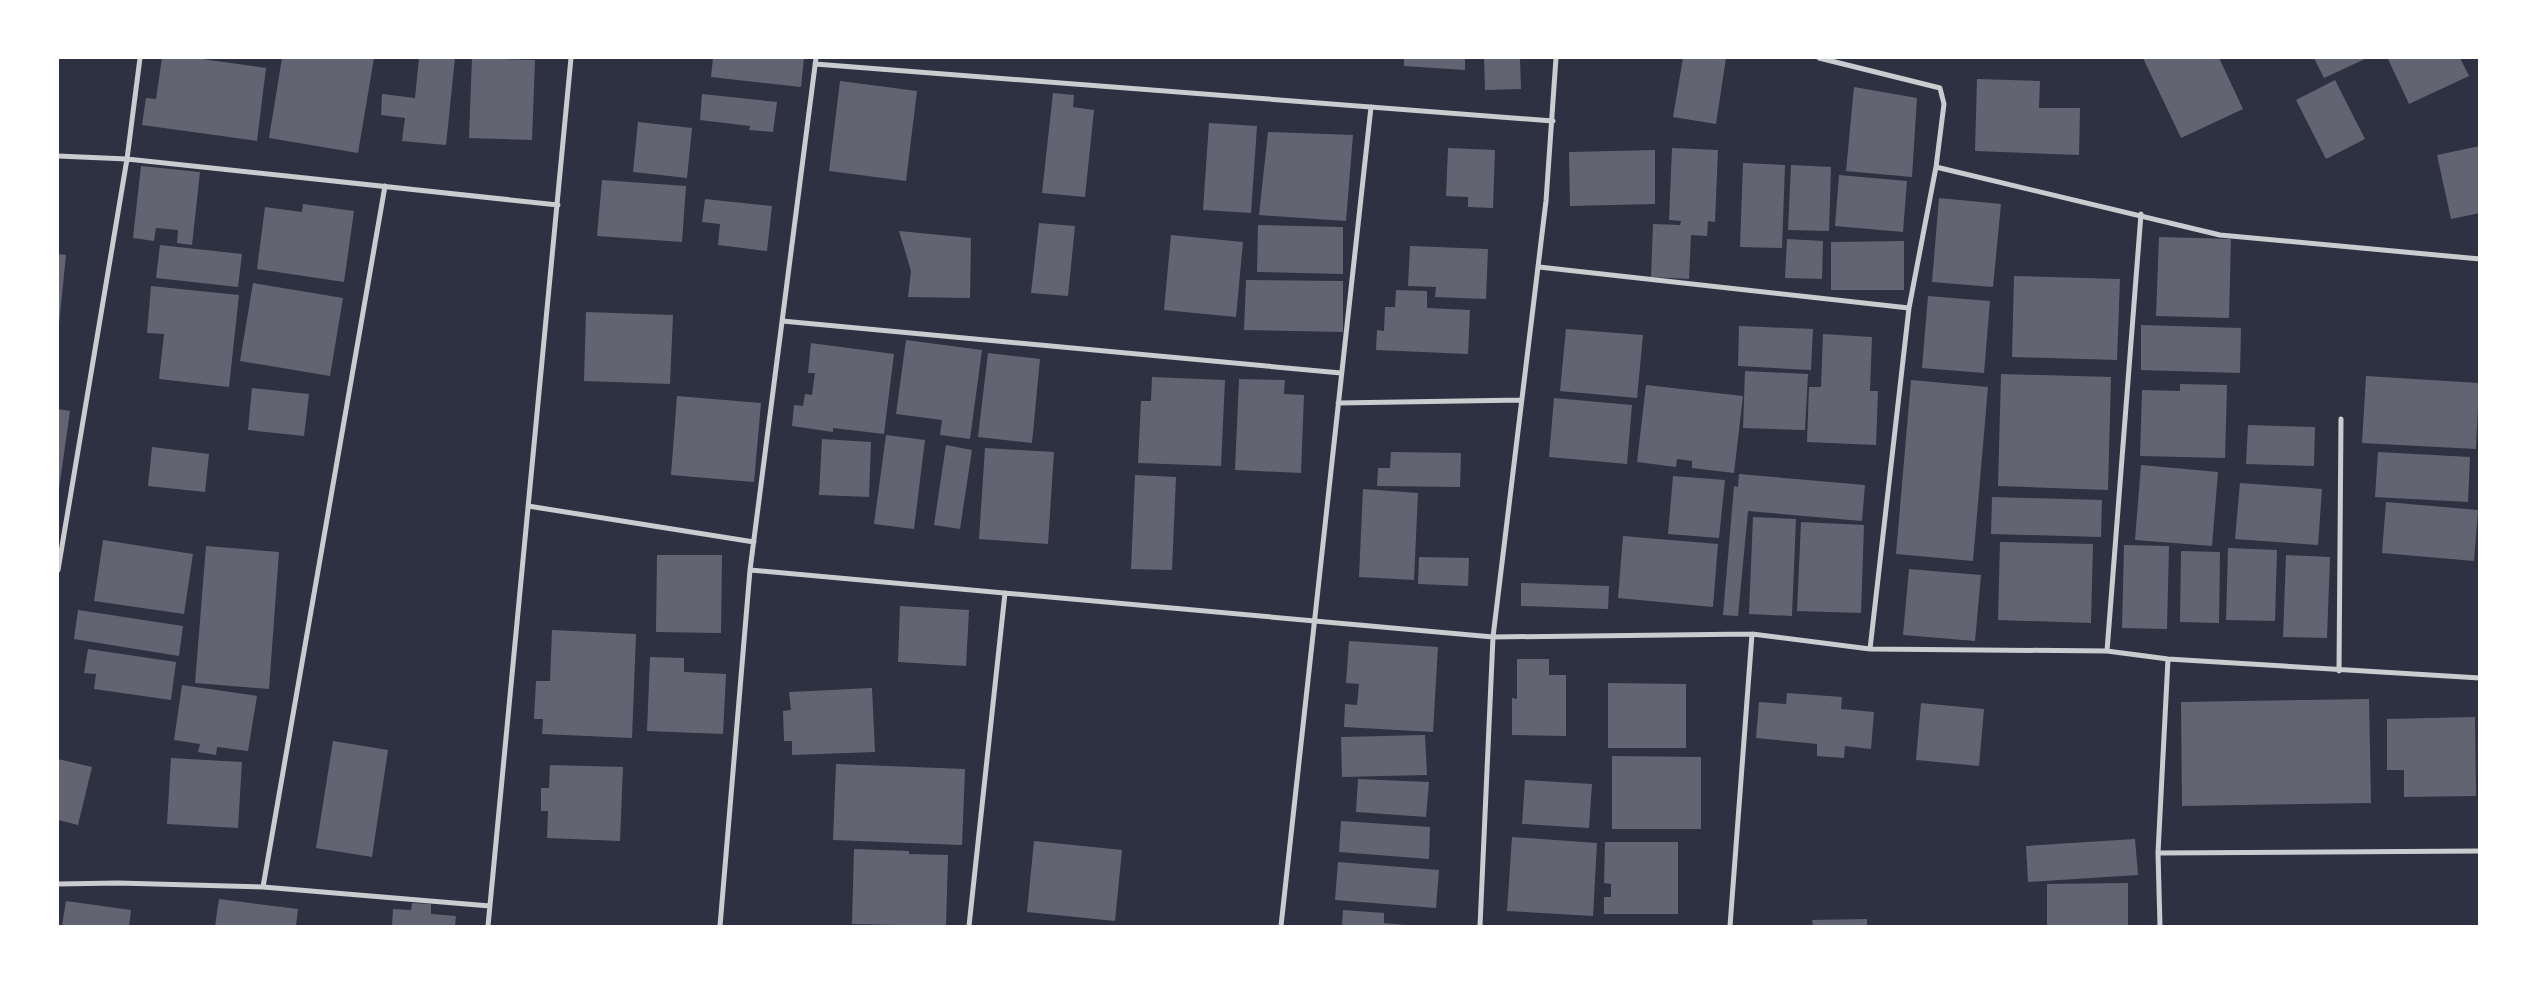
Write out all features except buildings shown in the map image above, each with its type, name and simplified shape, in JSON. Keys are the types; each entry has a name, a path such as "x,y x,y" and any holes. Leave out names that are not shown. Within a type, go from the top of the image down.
{"street":[{"path":"58,570 128,158 140,58"},
{"path":"488,926 571,58"},
{"path":"720,926 750,570 816,58"},
{"path":"1480,926 1493,637 1539,267 1553,121 1556,58"},
{"path":"1818,58 1940,88 1944,104 1936,167 1909,308 1870,649"},
{"path":"815,64 1553,121"},
{"path":"1281,926 1371,107"},
{"path":"58,156 128,158 558,205"},
{"path":"1936,167 2141,214 2220,235 2480,259"},
{"path":"263,887 386,186"},
{"path":"2106,651 2141,214"},
{"path":"1539,267 1909,308"},
{"path":"782,322 1341,373"},
{"path":"1338,402 1522,400"},
{"path":"2339,671 2341,419"},
{"path":"528,506 754,542"},
{"path":"750,570 1493,637 1752,634 1870,649 2106,651 2168,659 2339,671 2480,678"},
{"path":"969,926 1005,593"},
{"path":"1730,926 1752,634"},
{"path":"2160,926 2158,853 2168,659"},
{"path":"2158,853 2480,851"},
{"path":"58,884 118,883 263,887 490,906"}]}
